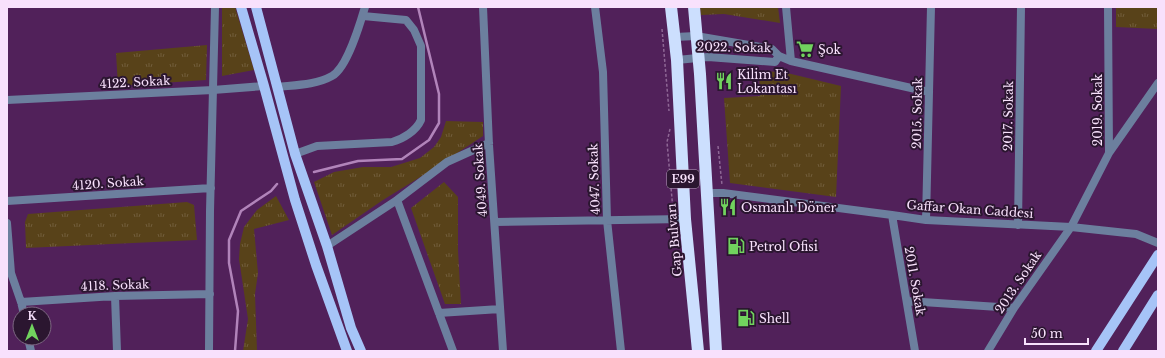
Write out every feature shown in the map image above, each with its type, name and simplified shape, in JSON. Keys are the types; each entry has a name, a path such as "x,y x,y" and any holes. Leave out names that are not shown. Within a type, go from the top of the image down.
{"highway":[{"name":"Gap Bulvarı","path":"671,7 677,60 680,219 698,351"},
{"name":"E99","path":"694,7 716,351"}],"main road":[{"path":"241,7 298,207 316,265 347,351"},
{"path":"256,7 295,154 327,246 351,328 361,351"},
{"path":"1096,351 1158,255"},
{"path":"1123,351 1158,295"}],"street":[{"path":"209,351 215,7"},
{"path":"277,87 318,82 334,75 344,63 358,32 365,7"},
{"name":"4049. Sokak","path":"483,7 494,222 503,351"},
{"name":"4047. Sokak","path":"595,7 603,72 607,220 621,351"},
{"path":"786,7 791,61"},
{"name":"2015. Sokak","path":"926,220 931,7"},
{"name":"2017. Sokak","path":"1018,225 1021,7"},
{"name":"2019. Sokak","path":"1071,227 1109,154 1108,7"},
{"path":"295,154 317,146 392,142 401,139 418,126 421,120 421,46 414,30 406,20 362,16"},
{"path":"674,37 696,36 772,48 779,56"},
{"name":"2022. Sokak","path":"677,60 708,57 775,62 779,56 791,61 929,92"},
{"path":"1109,154 1158,83"},
{"name":"4122. Sokak","path":"7,100 213,90 264,86"},
{"path":"327,246 397,200 447,162 490,143"},
{"name":"4120. Sokak","path":"7,201 211,188"},
{"name":"Gaffar Okan Caddesi","path":"707,193 723,193 926,220 1071,227 1136,234 1158,243"},
{"path":"397,200 453,351"},
{"name":"2011. Sokak","path":"892,215 915,351"},
{"path":"494,222 680,219"},
{"path":"7,223 9,271 22,306"},
{"name":"2013. Sokak","path":"988,351 1014,308 1071,227"},
{"name":"4118. Sokak","path":"21,302 115,296 210,294"},
{"path":"115,296 117,351"},
{"path":"907,302 1014,308"},
{"path":"439,313 500,310"}],"path":[{"path":"662,29 669,112"},
{"path":"670,127 667,142 680,219"},
{"path":"718,146 723,193"}],"green space":[{"path":"222,7 235,7 254,70 222,76"},
{"path":"700,7 778,7 780,23 724,14 701,15"},
{"path":"1116,7 1158,7 1158,29 1116,27"},
{"path":"207,45 206,80 118,86 116,53"},
{"path":"759,71 783,72 841,86 836,197 730,183 724,98 760,96"},
{"path":"446,121 483,122 483,136 383,200 332,235 314,182 334,172 363,167 391,167 420,158 434,147 441,137"},
{"path":"444,182 458,197 458,250 461,304 445,304 411,208"},
{"path":"276,196 289,220 254,229 258,273 255,294 257,351 243,351 248,319 239,259 240,244 244,227 257,210"},
{"path":"187,202 194,205 197,240 26,248 25,222 28,214"}],"waterway":[{"path":"314,172 358,161 402,159 429,140 439,123 439,94 418,7"},
{"path":"235,351 238,311 229,263 229,240 241,211 271,191 277,184"}],"place":[{"name":"Şok","path":"805,49"},
{"name":"Kilim Et Lokantası","path":"724,81"},
{"name":"Osmanlı Döner","path":"728,207"},
{"name":"Petrol Ofisi","path":"736,246"},
{"name":"Shell","path":"746,318"}]}
